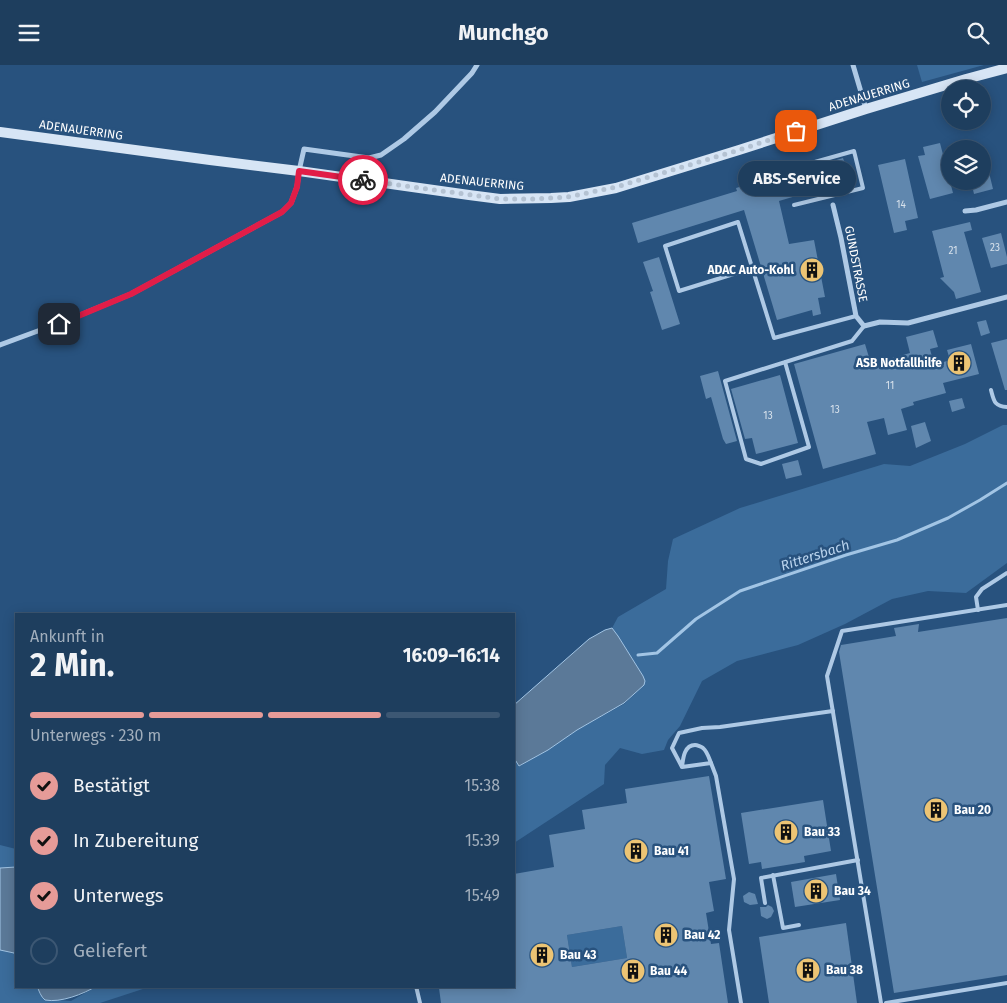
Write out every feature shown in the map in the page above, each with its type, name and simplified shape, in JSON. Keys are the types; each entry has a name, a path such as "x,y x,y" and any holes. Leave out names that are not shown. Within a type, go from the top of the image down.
{"main road":[{"name":"ADENAUERRING","path":"0,132 500,199 568,197 616,187 866,109 1007,68"}],"street":[{"path":"0,345 73,319 131,294 282,212 291,203 297,187 304,149 369,158 381,155 404,139 436,111 472,73 477,65"},
{"path":"853,65 866,109"},
{"path":"965,211 1007,202"},
{"name":"GUNDSTRASSE","path":"834,205 856,316 864,326"},
{"path":"864,326 880,321 908,323 1007,297"}],"lane":[{"path":"794,205 863,188 854,151 797,167"},
{"path":"832,196 834,205"},
{"path":"753,268 679,291 665,246 738,222 753,268 774,339 856,316"},
{"path":"785,362 808,447 761,463 746,459 725,381 785,362 852,341 864,326"},
{"path":"991,390 995,402 998,405 1007,407"},
{"path":"978,610 976,597 982,589 1007,573"},
{"path":"881,1003 827,676 842,631 1007,605"},
{"path":"682,767 672,748 679,733 702,728 833,711"},
{"path":"682,767 685,751 690,746 697,745 703,748 716,776 734,879 729,930 741,1003"},
{"path":"682,767 710,763"},
{"path":"765,903 761,878 858,860"},
{"path":"773,875 783,928 799,925"},
{"path":"886,1003 1007,983"},
{"path":"416,988 420,1003"}],"shaded area":[{"path":"917,65 984,65 922,82"},
{"path":"1003,425 1007,425 1007,563 966,593 928,591 892,599 845,624 798,645 737,661 702,681 680,726 668,740 664,750 642,754 620,748 605,765 604,784 515,842 515,759 520,766 548,750 577,730 624,704 644,685 643,676 612,628 618,617 666,589 668,561 673,539 740,508 884,464 910,466 965,444"},
{"path":"612,628 618,636 643,676 644,685 624,703 519,766 515,760 515,704 589,639"},
{"path":"0,845 15,849 15,867 0,868"},
{"path":"15,867 15,954 0,950 0,868"},
{"path":"622,926 627,958 572,967 567,935"},
{"path":"0,950 15,954 15,988 38,988 44,999 71,1001 94,988 146,988 100,1003 0,1003"},
{"path":"38,988 93,988 72,997 51,1001 45,1000"}],"building":[{"path":"940,143 941,190 952,190 953,193 930,199 918,156 925,155 923,147"},
{"path":"843,158 850,180 779,201 789,244 814,240 825,297 818,298 821,314 813,316 812,310 777,320 744,210 638,243 632,223 737,191 736,188 760,181 761,185 785,178 785,175"},
{"path":"905,159 918,218 905,221 907,230 894,233 878,165"},
{"path":"973,190 989,190 974,194"},
{"path":"970,222 972,230 964,232 981,292 956,299 954,292 940,278 944,277 932,231"},
{"path":"1001,233 1007,264 991,268 982,238"},
{"path":"659,257 680,324 662,330 650,292 653,291 643,262"},
{"path":"986,320 990,333 981,336 977,322"},
{"path":"933,330 938,347 930,349 934,365 950,360 947,350 971,344 979,374 943,383 946,393 913,402 914,405 901,409 907,430 888,435 884,418 867,422 876,454 823,469 794,364 865,344 871,364 910,353 906,337"},
{"path":"1007,339 1007,390 1005,390 991,343"},
{"path":"718,371 737,441 726,444 711,397 706,399 700,376"},
{"path":"780,375 798,443 756,454 752,438 745,439 731,389"},
{"path":"962,398 965,408 952,412 949,401"},
{"path":"925,422 931,441 916,448 911,426"},
{"path":"798,460 802,475 786,479 782,464"},
{"name":"Bau 20","path":"1007,618 1007,975 894,993 839,652 841,645 896,636 894,628 919,624 918,632"},
{"name":"Bau 41","path":"709,776 726,879 709,882 714,911 706,913 711,944 719,943 728,1003 441,1003 439,988 515,988 515,874 554,867 549,835 585,829 582,810 627,803 625,789","holes":["622,926 627,958 572,967 567,935"]},
{"name":"Bau 33","path":"823,800 831,851 804,856 805,862 762,869 761,862 749,864 741,813"},
{"name":"Bau 34","path":"836,874 840,900 795,907 791,882"},
{"path":"749,892 755,894 758,904 750,905 744,902 743,896"},
{"path":"768,905 774,911 771,917 767,919 761,916 760,907"},
{"name":"Bau 38","path":"846,923 857,1003 769,1003 759,937"}],"waterway":[{"name":"Rittersbach","path":"638,655 657,653 696,619 740,591 897,540 948,518 1007,483"}],"way so far":[{"path":"363,180 500,199 568,197 616,187 796,131"}],"place":[{"name":"ABS-Service","path":"796,131"},
{"name":"ADAC Auto-Kohl","path":"812,270"},
{"name":"ASB Notfallhilfe","path":"959,363"},
{"name":"Bau 20","path":"936,810"},
{"name":"Bau 33","path":"786,832"},
{"name":"Bau 41","path":"636,851"},
{"name":"Bau 34","path":"816,891"},
{"name":"Bau 42","path":"666,935"},
{"name":"Bau 43","path":"542,955"},
{"name":"Bau 38","path":"808,970"},
{"name":"Bau 44","path":"633,971"}],"route":[{"path":"59,324 131,294 282,212 291,203 297,187 299,171 363,180"}]}
